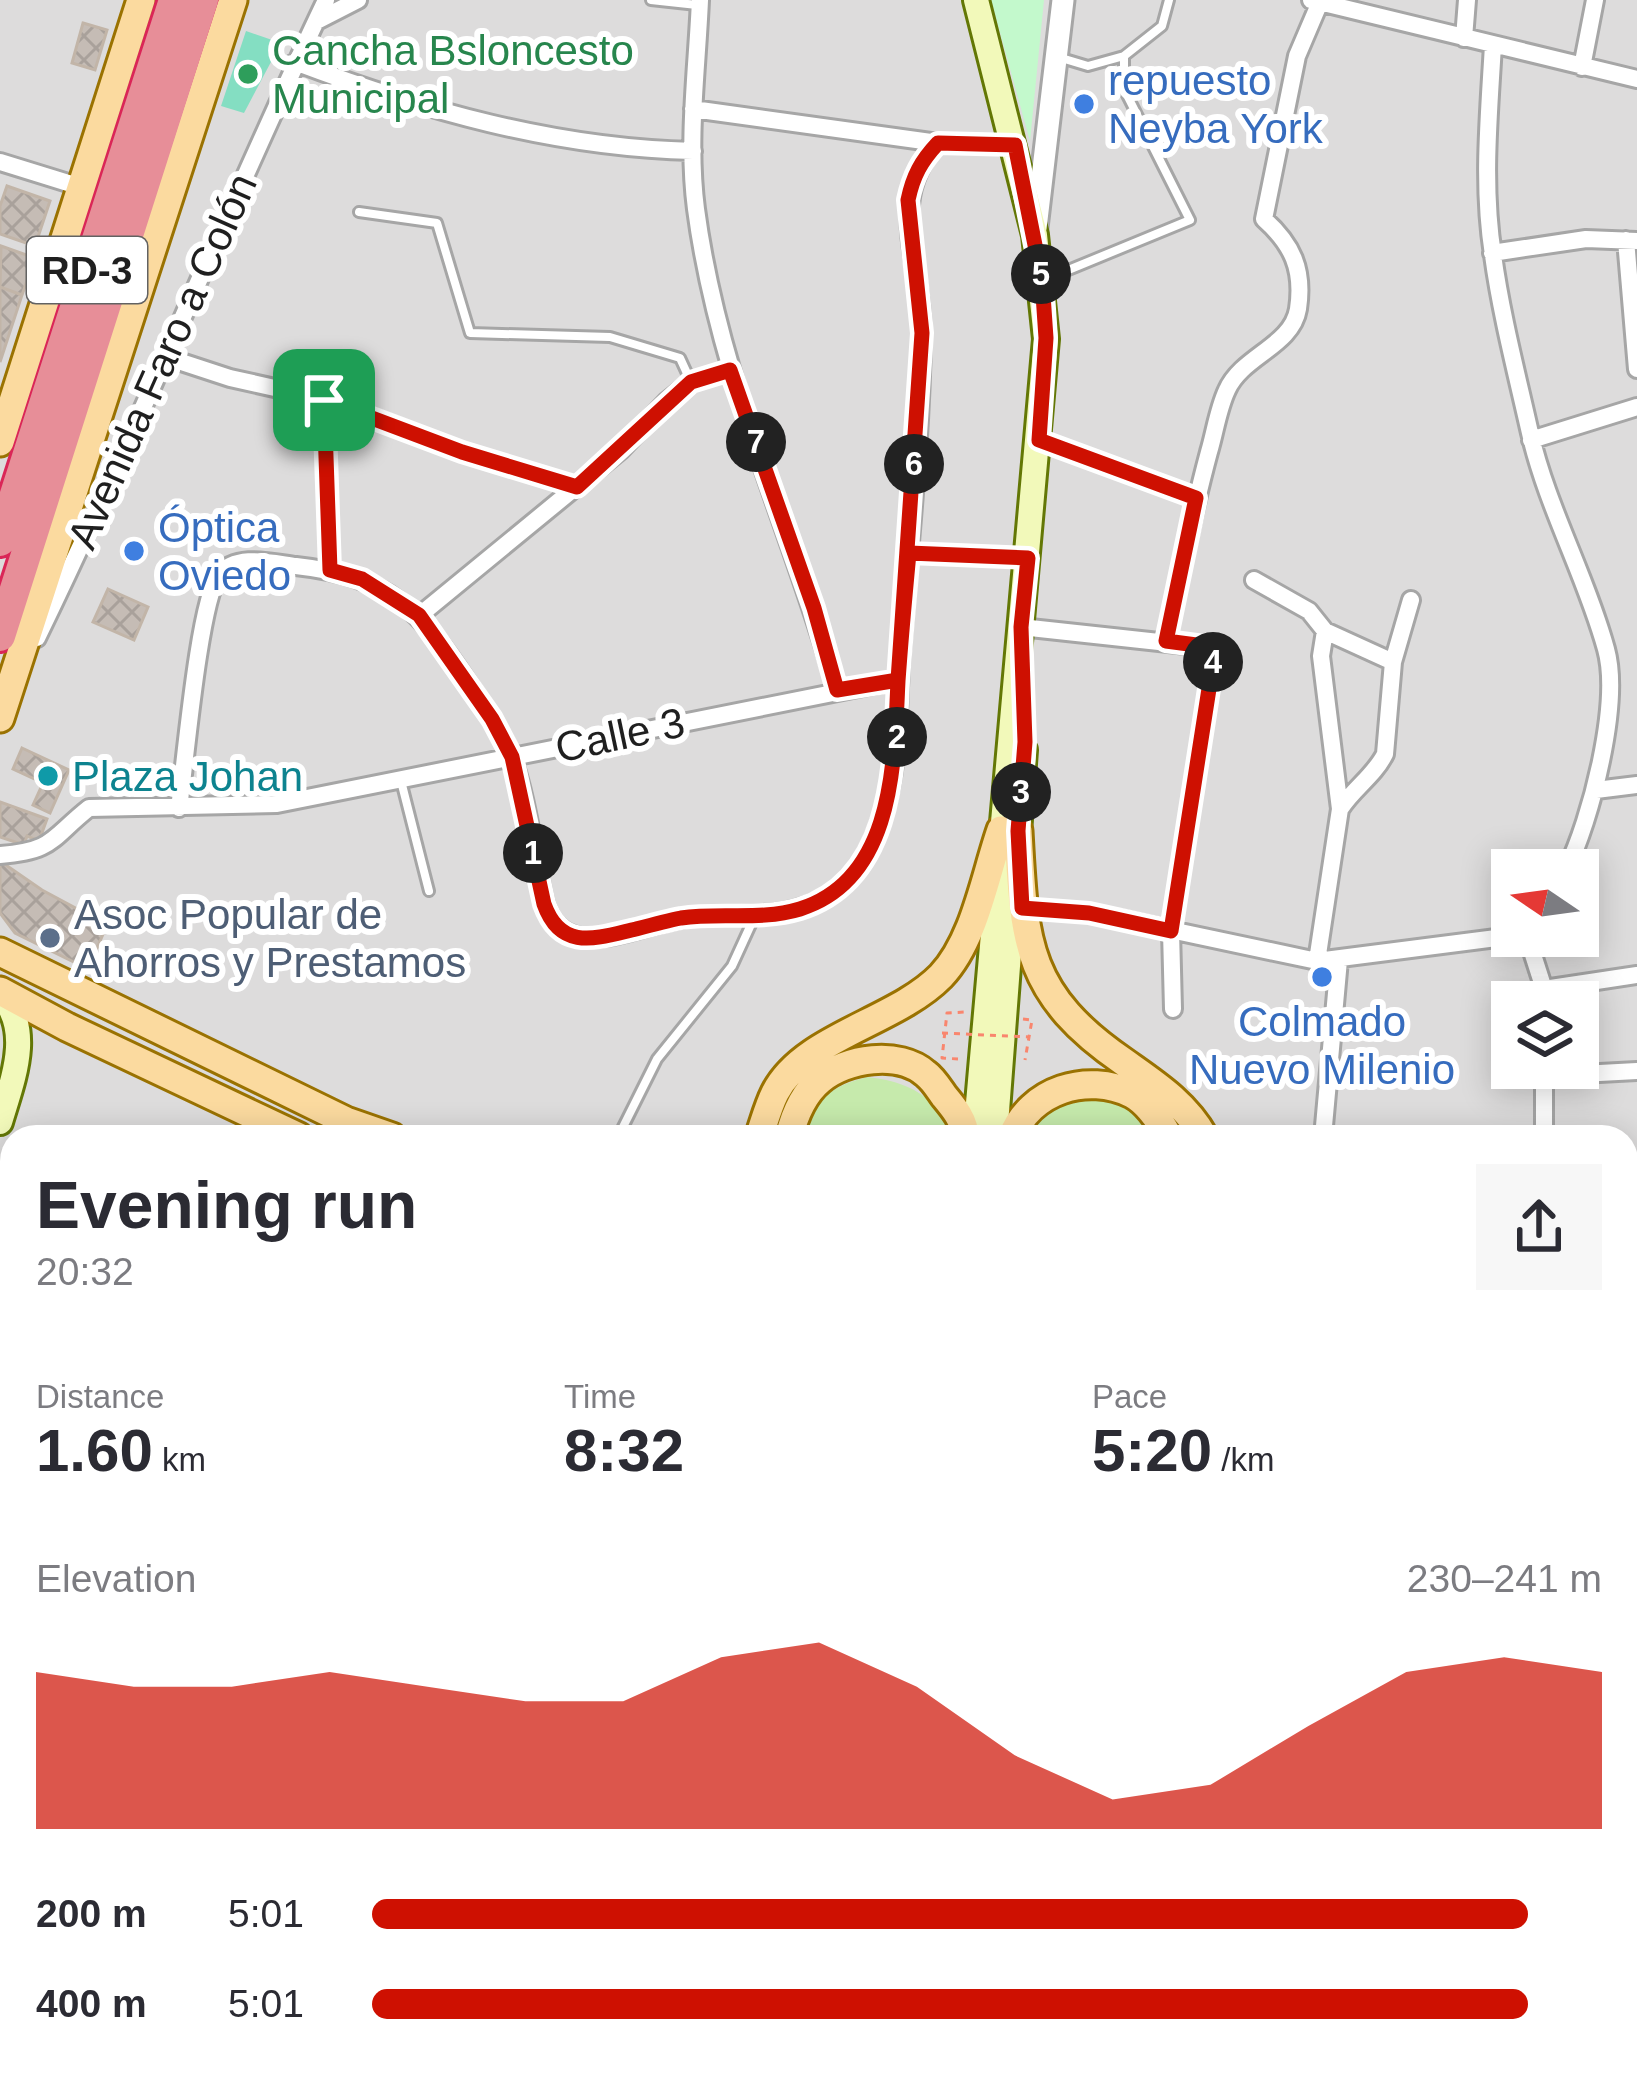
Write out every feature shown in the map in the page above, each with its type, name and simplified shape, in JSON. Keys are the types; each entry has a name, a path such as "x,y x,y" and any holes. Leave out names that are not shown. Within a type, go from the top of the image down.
{"highway":[{"name":"RD-3","path":"0,541 174,0"},
{"name":"RD-3","path":"0,636 202,0"},
{"name":"RD-3","path":"0,610 52,462"}],"main road":[{"path":"0,442 141,0"},
{"path":"3,710 233,0"},
{"path":"976,0 1035,235 1046,338 1021,627 1025,742 986,1011 976,1125"},
{"path":"1010,830 1035,962 1057,1005 1096,1043 1174,1097 1195,1125"},
{"path":"763,1125 776,1090 791,1071 835,1038 910,1004 944,973 961,946 1010,830"},
{"path":"995,1125 1010,830"},
{"path":"0,952 332,1125"},
{"path":"0,992 274,1125"},
{"path":"0,992 18,1027 15,1071 0,1122"},
{"path":"15,1071 40,1037 67,1027"},
{"path":"792,1125 820,1080 854,1062 891,1059 925,1071 964,1125"},
{"path":"1017,1125 1034,1103 1059,1089 1094,1084 1135,1095 1159,1125"}],"street":[{"name":"Avenida Faro a Colón","path":"3,710 93,524 326,0"},
{"path":"316,21 358,0"},
{"path":"1035,235 1063,0"},
{"path":"1464,38 1467,0"},
{"path":"1582,67 1595,0"},
{"path":"1166,641 1196,498 1226,392 1248,361 1287,332 1297,312 1298,276 1292,252 1280,231 1264,220 1298,56 1315,1 1363,7 1464,38 1637,80"},
{"path":"701,2 693,109 696,208 730,370 814,608 837,690"},
{"path":"1493,45 1486,157 1492,254 1532,440 1608,654 1608,699 1596,790 1576,849"},
{"path":"295,62 397,99 574,142 693,151"},
{"path":"693,109 938,143 1015,145"},
{"path":"179,808 207,604 222,571 253,561 330,570 362,579 419,615 492,719 512,757 544,904 550,921 562,933 598,938 684,918 754,917 800,908 831,894 853,876 872,844 896,758 922,333 908,200 921,161 938,143"},
{"path":"0,162 81,187"},
{"path":"1492,254 1586,239 1631,241 1637,369"},
{"path":"166,357 230,379 324,400 462,452 577,487"},
{"path":"419,615 577,487 691,382 730,370"},
{"path":"324,400 330,570"},
{"path":"1532,440 1637,407"},
{"path":"1039,440 1196,498"},
{"path":"909,553 1028,558"},
{"path":"1254,580 1309,611 1325,631 1393,662"},
{"path":"1340,809 1379,767 1384,754 1393,662 1411,600"},
{"path":"1021,627 1204,646 1214,657 1171,931 1173,1009"},
{"path":"1317,961 1340,809 1321,656 1325,631"},
{"name":"Calle 3","path":"0,855 48,846 89,808 277,805 898,680"},
{"path":"1596,790 1637,785"},
{"path":"1119,919 1317,961 1491,939"},
{"path":"1324,1125 1339,960"},
{"path":"1599,983 1637,975"},
{"path":"1599,1071 1637,1071"},
{"path":"1544,1089 1544,1125"}],"lane":[{"path":"651,0 701,2"},
{"path":"1057,57 1088,66 1124,56 1162,26 1169,0"},
{"path":"1042,280 1190,220 1124,89 1124,56"},
{"path":"359,212 437,223 470,333 610,337 680,358 691,382"},
{"path":"401,782 429,890"},
{"path":"624,1125 658,1059 732,966 754,917"}],"path":[{"path":"1022,908 1119,919"},
{"path":"981,1061 942,1058 942,1033 947,1013 986,1011"},
{"path":"942,1033 1029,1037"}],"shaded area":[{"path":"0,0 1637,0 1637,1125 0,1125"}],"green space":[{"path":"991,0 1044,0 1030,141"},
{"name":"Cancha Bsloncesto Municipal","path":"246,31 281,43 244,113 221,106"},
{"path":"867,1077 895,1082 930,1101 946,1125 804,1125 824,1097"},
{"path":"1098,1096 1130,1108 1149,1125 1030,1125 1053,1104"}],"building":[{"path":"83,23 107,30 95,70 72,63"},
{"path":"7,186 50,201 35,246 0,234 0,206"},
{"path":"1,246 35,258 22,295 0,287"},
{"path":"0,287 22,295 0,362"},
{"path":"108,589 148,607 134,640 93,622"},
{"name":"Plaza Johan","path":"22,748 69,770 50,813 33,805 43,783 13,769"},
{"path":"0,802 47,819 39,841 27,836 24,845 0,837"},
{"path":"0,861 107,925 88,969 15,933 0,913"}],"place":[{"name":"Cancha Bsloncesto Municipal","path":"248,74"},
{"name":"repuesto Neyba York","path":"1084,104"},
{"name":"Óptica Oviedo","path":"134,551"},
{"name":"Plaza Johan","path":"48,776"},
{"name":"Asoc Popular de Ahorros y Prestamos","path":"50,938"},
{"name":"Colmado Nuevo Milenio","path":"1322,977"}],"route":[{"path":"938,143 1015,145 1042,280 1046,338 1039,440 1196,498 1166,641 1204,646 1214,657 1171,931 1089,913 1022,908 1018,831 1025,742 1021,627 1028,558 909,553 896,758 872,844 853,876 831,894 800,908 754,917 684,918 598,938 562,933 550,921 544,904 512,757 492,719 419,615 362,579 330,570 324,400 462,452 577,487 691,382 730,370 814,608 837,690 898,680 922,333 908,200 912,181 921,161 938,143"}]}
